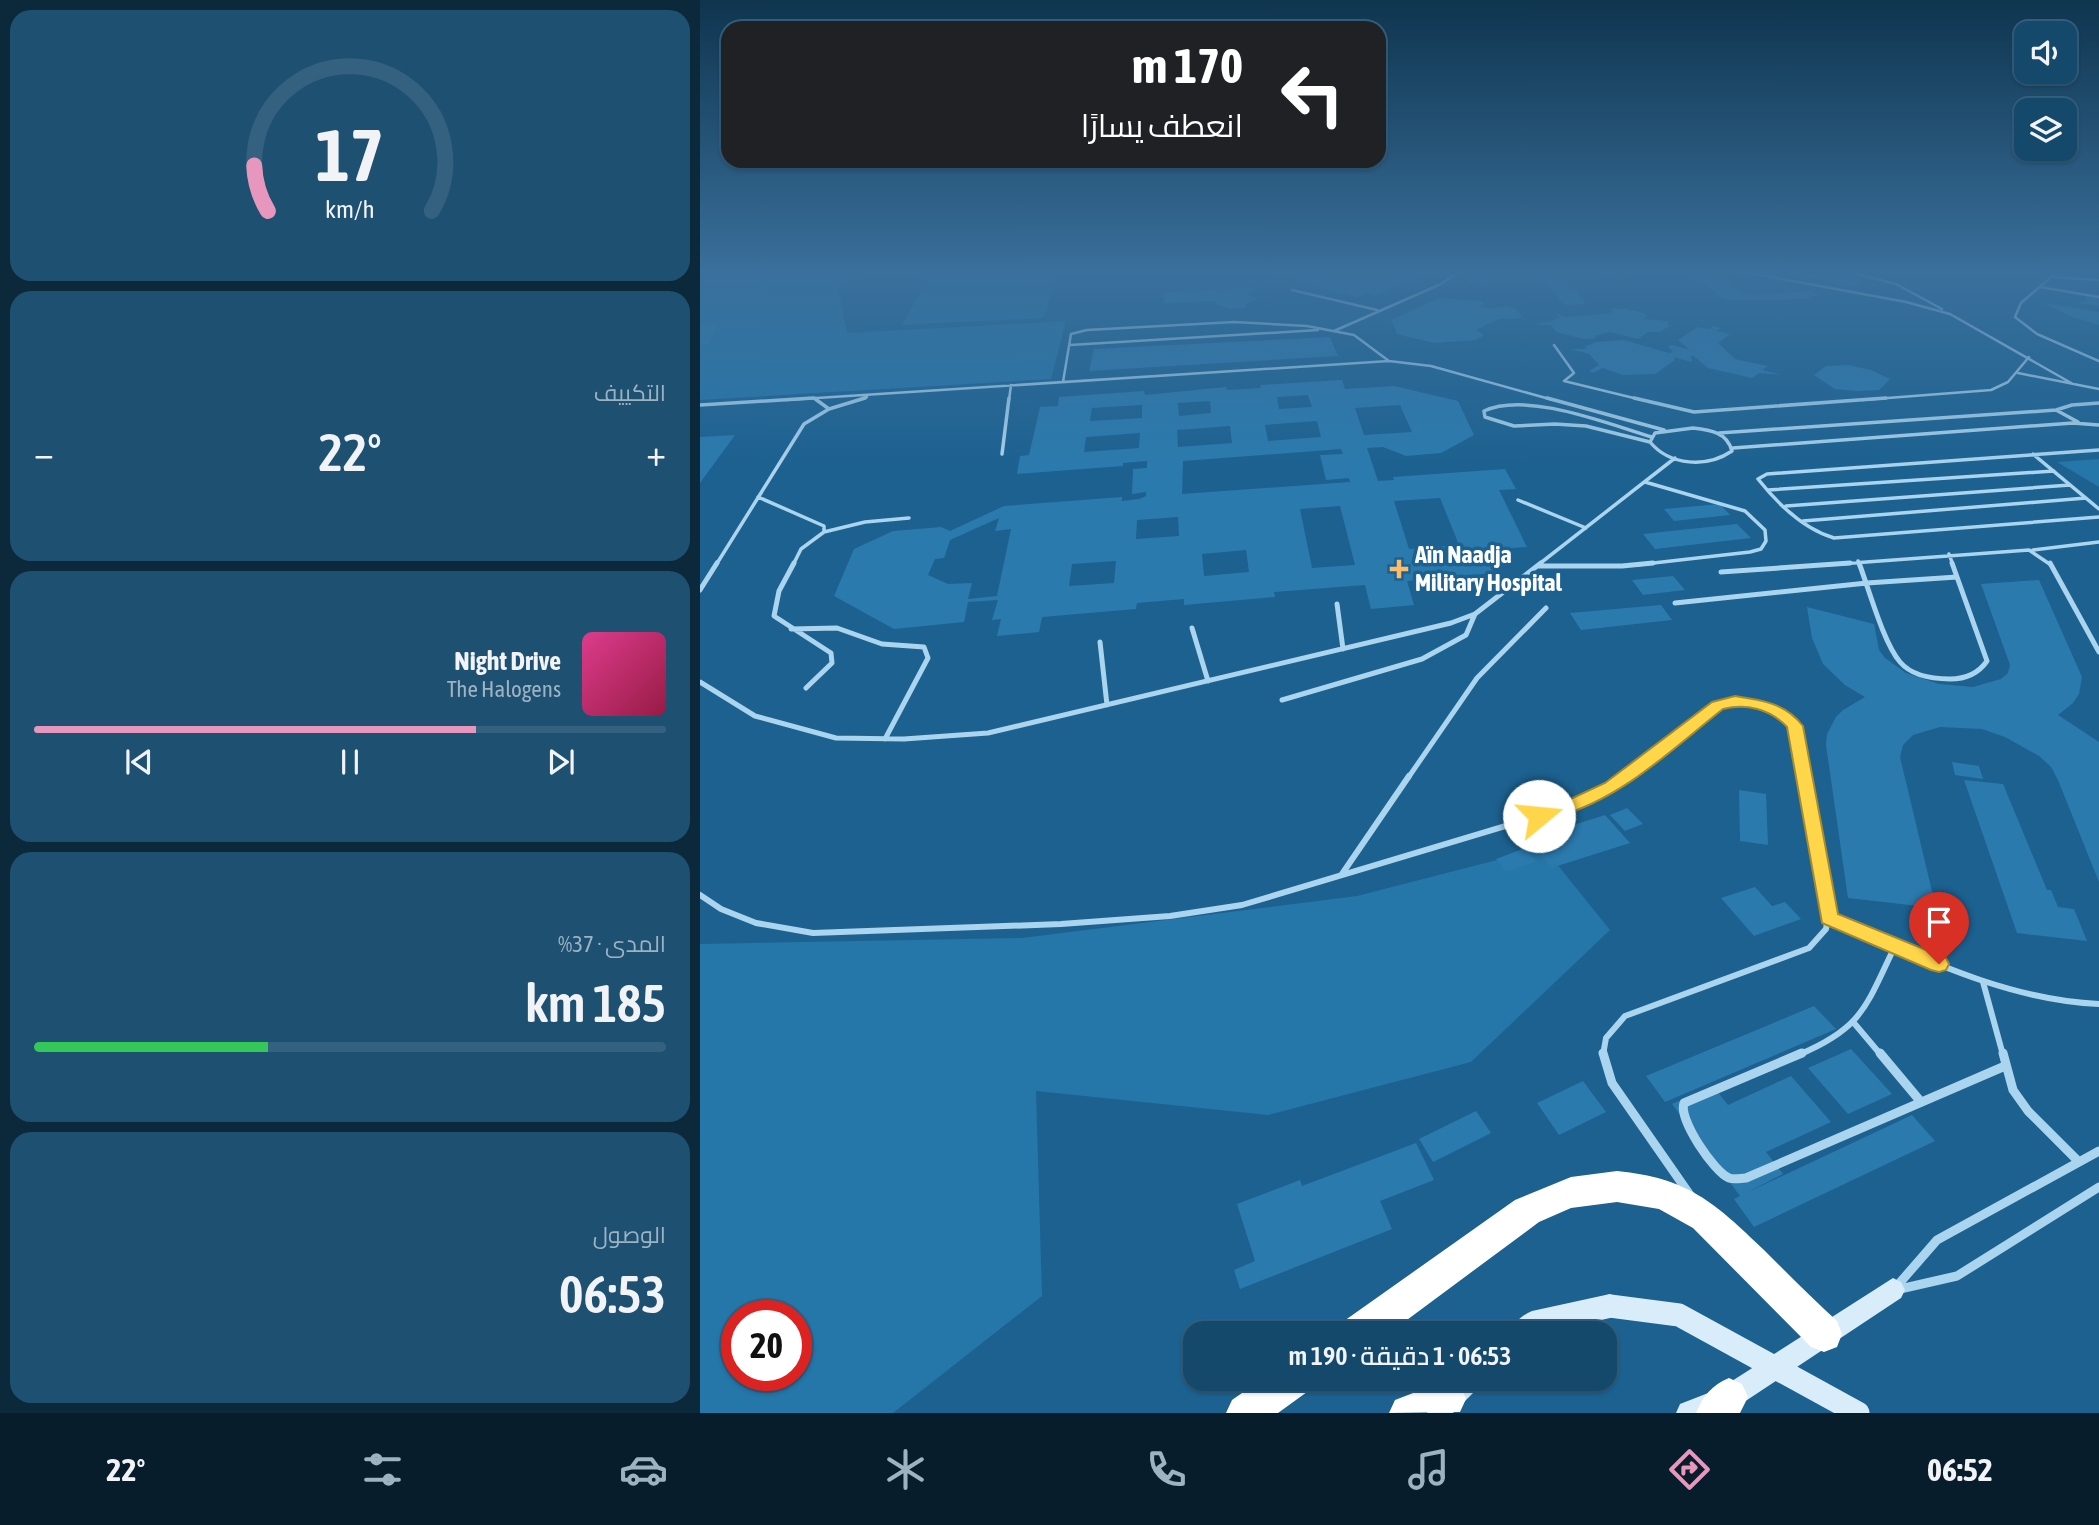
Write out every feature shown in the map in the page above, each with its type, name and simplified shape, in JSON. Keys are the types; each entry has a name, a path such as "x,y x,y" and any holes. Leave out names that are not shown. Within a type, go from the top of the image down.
{"highway":[{"path":"1375,1321 1527,1211 1549,1198 1574,1189 1600,1185 1654,1192 1681,1202 1706,1217 1824,1335"},
{"path":"1245,1413 1277,1391"},
{"path":"1408,1413 1452,1397"}],"street":[{"path":"1689,1413 1722,1405 1893,1290"},
{"path":"1541,1321 1610,1306 1679,1315 1858,1413"}],"lane":[{"path":"1063,382 1071,337"},
{"path":"1070,345 1208,337"},
{"path":"1353,337 1363,340 1389,361"},
{"path":"1992,337 2073,384"},
{"path":"2044,337 2099,361"},
{"path":"1554,345 1574,373 1564,381 1694,412 1991,390 2005,386 2029,357"},
{"path":"700,405 1389,361 1431,366 1664,430 1694,428 1716,433 1726,438 1733,448"},
{"path":"2018,373 2099,389"},
{"path":"1002,454 1011,385"},
{"path":"700,590 804,424 828,409 887,393"},
{"path":"814,398 828,409"},
{"path":"1664,430 1651,439 1563,424 1503,425 1485,417 1483,411 1497,403 1511,402 1563,413 1651,439 1661,453 1675,458 1712,460 1730,454 1733,448"},
{"path":"1716,433 2056,410 2071,405 2099,403"},
{"path":"2056,410 2081,423"},
{"path":"1563,413 1567,418 1563,424"},
{"path":"1733,448 2081,423 2099,425"},
{"path":"2099,450 1760,475 1758,480 1824,536 1847,539 2099,517"},
{"path":"2033,454 2099,509"},
{"path":"700,682 755,716 836,738 886,739 988,733 1451,623 1475,614 1675,458"},
{"path":"1768,490 2054,471"},
{"path":"1537,566 1622,566 1690,559 1751,552 1761,549 1766,541 1765,530 1745,512 1645,482"},
{"path":"1786,506 2070,485"},
{"path":"758,497 824,526 824,532"},
{"path":"1804,521 2086,498"},
{"path":"1518,500 1586,528"},
{"path":"806,688 832,663 831,653 774,616 779,592 801,549 824,532 865,522 909,518"},
{"path":"1721,572 2029,550 2099,542"},
{"path":"2029,550 2049,561 2099,652"},
{"path":"1858,561 1899,661 1917,674 1936,679 1965,678 1980,673 1987,661 1949,554"},
{"path":"1675,603 1867,583 1957,577"},
{"path":"1337,604 1343,649"},
{"path":"1340,876 1477,678 1546,608"},
{"path":"1282,700 1422,659 1466,635 1475,614"},
{"path":"791,629 837,628 882,644 925,648 928,658 886,739"},
{"path":"1192,628 1208,681"},
{"path":"1100,642 1107,705"},
{"path":"700,895 719,909 765,926 812,933 1172,917 1242,905 1566,808 1590,798 1629,775 1711,709 1726,702 1745,701 1775,709 1794,726 1829,918 1826,929 1809,948 1626,1016 1607,1033 1602,1045 1605,1070 1706,1217"},
{"path":"1829,918 1983,982 2076,1003 2099,1004"},
{"path":"1895,946 1869,1002 1854,1023 1820,1046 1684,1103 1682,1108 1685,1122 1719,1171 1731,1179 1746,1178 2005,1066"},
{"path":"1983,982 2008,1080 2020,1100 2079,1163"},
{"path":"1854,1023 1921,1102"},
{"path":"1893,1290 1937,1241 2099,1151"},
{"path":"1893,1290 1957,1276 2099,1187"}],"shaded area":[{"path":"700,337 1062,337 1051,379 700,400"},
{"path":"2099,459 2099,487 2057,462"},
{"path":"1544,848 1610,930 1471,1062 1268,1115 1036,1091 1042,1296 893,1413 700,1413 700,944 1022,938 1357,896"}],"building":[{"path":"700,337 712,337 709,344 700,345"},
{"path":"1330,337 1338,356 1089,371 1094,349"},
{"path":"1409,337 1481,337 1476,340 1434,343"},
{"path":"1683,337 1726,337 1718,343 1735,359 1768,366 1762,370 1782,375 1759,373 1752,378 1708,368 1694,356 1691,356 1692,362 1673,357 1675,360 1655,374 1623,375 1603,368 1593,373 1589,371 1599,365 1589,354 1571,349 1586,349 1585,347 1596,342 1624,340 1669,353 1673,352 1668,346 1672,345 1690,350 1678,340"},
{"path":"1848,365 1871,370 1890,379 1879,390 1857,391 1835,389 1814,375 1826,366"},
{"path":"1342,380 1345,389 1394,386 1458,401 1474,435 1441,453 1406,456 1383,447 1367,448 1378,481 1394,480 1393,477 1505,469 1516,489 1499,490 1527,547 1484,550 1494,573 1407,581 1414,605 1371,609 1365,585 1274,592 1275,597 1184,605 1184,599 1137,603 1136,609 1042,617 1039,632 997,636 1001,619 992,620 998,600 968,602 964,622 894,629 834,596 854,549 893,531 941,527 950,531 1004,506 1122,497 1122,501 1146,496 1146,492 1132,494 1133,469 1147,468 1147,461 1123,463 1123,466 1017,474 1020,456 1029,455 1040,407 1058,406 1059,397 1144,391 1145,395 1226,387 1227,390 1261,388 1260,385","holes":["1308,395 1312,407 1279,409 1277,397","1210,401 1211,413 1179,416 1178,403","1142,405 1142,418 1090,421 1092,408","1400,405 1412,432 1364,435 1355,408","1317,421 1321,437 1268,441 1265,425","1230,426 1232,443 1178,447 1177,430","1140,433 1139,448 1084,452 1086,437","1341,449 1343,454 1320,455 1326,480 1349,478 1350,482 1182,494 1183,461","1440,498 1459,545 1409,549 1394,501","1340,506 1355,565 1312,568 1300,509","1178,517 1179,536 1136,539 1137,520","999,518 995,531 1011,529 997,596 968,599 972,583 948,584 928,575 935,559 944,558 950,540","1246,550 1249,572 1204,576 1202,554","1116,561 1114,583 1069,586 1072,564"]},
{"path":"735,435 700,483 700,437"},
{"path":"1720,504 1730,515 1674,521 1664,509"},
{"path":"1737,524 1751,538 1655,549 1643,534"},
{"path":"1673,576 1685,590 1643,595 1632,580"},
{"path":"2039,580 2082,677 2079,694 2073,703 2058,715 2099,742 2099,882 2051,767 2039,756 2005,737 1982,729 1940,727 1913,735 1903,745 1900,757 1936,908 1848,898 1826,745 1827,734 1836,717 1865,697 1845,685 1823,664 1812,638 1807,607 1874,624 1879,650 1885,658 1906,673 1939,684 1973,687 2001,679 2008,673 2010,665 1981,584"},
{"path":"1661,605 1672,620 1581,630 1570,613"},
{"path":"1952,762 1979,766 1983,779 1955,775"},
{"path":"1964,780 2003,784 2047,890 2051,890 2058,907 2074,909 2087,941 2017,933"},
{"path":"1739,790 1766,794 1768,845 1740,841"},
{"path":"1627,808 1643,824 1625,831 1610,815"},
{"path":"1605,815 1630,843 1551,868 1529,839"},
{"path":"1525,848 1536,862 1506,872 1496,859"},
{"path":"1755,887 1772,906 1785,902 1801,919 1754,936 1721,898"},
{"path":"1814,1006 1836,1029 1665,1102 1646,1076"},
{"path":"1851,1049 1892,1094 1848,1114 1808,1068"},
{"path":"1791,1076 1831,1122 1766,1152 1783,1174 1746,1193 1912,1115 1935,1141 1754,1227 1734,1199 1740,1196 1672,1104 1713,1086 1728,1105"},
{"path":"1583,1081 1606,1112 1559,1135 1537,1103"},
{"path":"1476,1111 1491,1133 1433,1162 1419,1139"},
{"path":"1416,1143 1434,1180 1380,1201 1392,1229 1240,1289 1234,1270 1255,1261 1237,1204 1300,1180 1302,1186"}],"place":[{"name":"Aïn Naadja Military Hospital","path":"1399,569"}],"route":[{"path":"1539,816 1566,808 1612,787 1717,705 1735,701 1765,705 1783,714 1794,726 1829,918 1939,964"}]}
